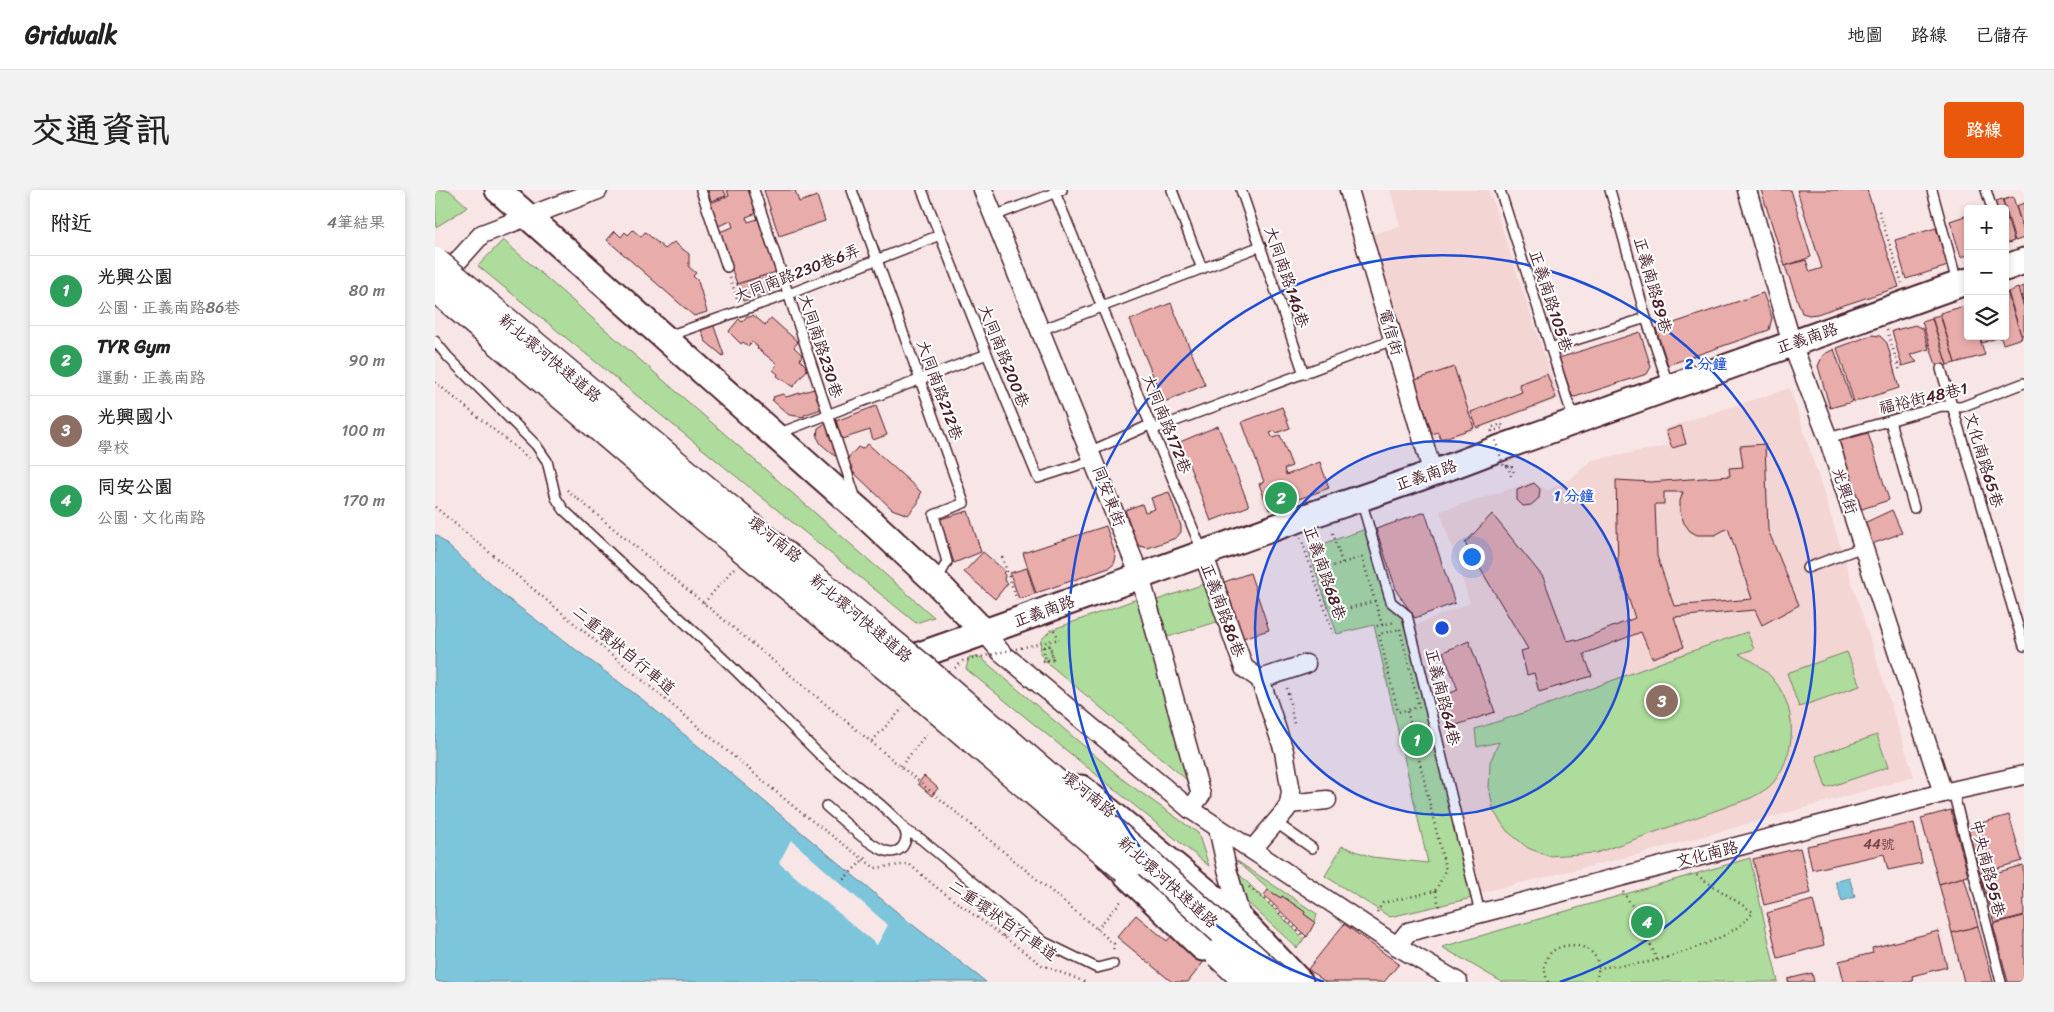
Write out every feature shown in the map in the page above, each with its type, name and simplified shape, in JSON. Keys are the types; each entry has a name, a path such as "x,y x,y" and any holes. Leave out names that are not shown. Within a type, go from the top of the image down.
{"highway":[{"name":"新北環河快速道路","path":"445,263 719,501 925,671 1137,853 1279,982"},
{"name":"新北環河快速道路","path":"435,287 706,518 903,680 1125,868 1249,982"},
{"path":"1191,928 1264,982"}],"street":[{"path":"499,190 859,511 936,582 1001,652 1191,809 1397,946 1458,982"},
{"path":"598,190 576,194 482,234 445,263 435,287 1102,852 1239,982"},
{"name":"同安東街","path":"983,190 1093,456 1140,576 1201,795 1191,809"},
{"name":"電信街","path":"1349,190 1433,474"},
{"name":"光興街","path":"1747,190 1792,344 1828,438 1863,547 1948,792"},
{"name":"環河南路","path":"435,247 445,263 687,468 919,655 1242,921 1300,982"},
{"name":"正義南路","path":"884,668 1295,520 1433,474 1669,387 1963,283"},
{"name":"正義南路86巷","path":"1203,553 1244,668 1260,679 1284,751 1291,792 1289,804"},
{"path":"1260,679 1306,664"},
{"name":"文化南路","path":"1397,946 1409,932 1480,912 1948,792 2024,775"},
{"path":"1252,850 1289,804 1327,800"},
{"path":"1219,828 1227,869 1242,921"}],"lane":[{"path":"701,190 727,267"},
{"name":"大同南路230巷","path":"754,190 859,511"},
{"name":"大同南路212巷","path":"852,190 878,258 964,503 934,515 947,562 936,582"},
{"name":"大同南路200巷","path":"922,190 1038,478 1093,456"},
{"path":"1172,190 1202,269"},
{"name":"大同南路146巷","path":"1241,190 1304,374"},
{"name":"正義南路105巷","path":"1500,190 1574,422"},
{"name":"正義南路89巷","path":"1610,190 1646,318 1669,387"},
{"path":"1932,190 1963,283"},
{"path":"1986,190 1990,205"},
{"path":"994,216 1057,191"},
{"name":"大同南路172巷","path":"1057,191 1101,306 1153,426 1203,553"},
{"name":"大同南路230巷6弄","path":"664,337 789,294 878,258 940,236"},
{"path":"1041,330 1261,246"},
{"path":"1550,348 1646,318"},
{"path":"1093,456 1153,426 1304,374 1393,340"},
{"path":"435,341 448,357 536,445 547,461 556,498 564,510 715,650 826,760 895,818 905,830 921,839 1043,942 1097,968 1113,964"},
{"path":"775,435 987,354"},
{"name":"文化南路65巷","path":"1941,369 2024,646"},
{"name":"福裕街48巷1","path":"1828,438 1942,406 1961,407 2024,383"},
{"path":"1890,421 1914,508"},
{"name":"正義南路64巷","path":"1360,498 1391,602 1407,615 1480,912"},
{"path":"1807,568 1863,547"},
{"name":"中央南路95巷","path":"1948,792 2001,982"},
{"path":"825,806 876,847 888,852 897,852 903,847 906,840 905,830"},
{"path":"1275,822 1312,848"}],"path":[{"path":"1879,211 1908,302"},
{"path":"727,267 741,310"},
{"path":"1881,312 1900,371"},
{"path":"435,382 1114,944"},
{"path":"1493,427 1502,424 1503,428 1493,431 1504,467 1507,466 1511,475"},
{"name":"二重環狀自行車道","path":"435,507 799,811"},
{"name":"正義南路68巷","path":"1295,520 1333,632"},
{"path":"1333,533 1342,563"},
{"path":"1002,557 1019,603"},
{"path":"1375,601 1339,611 1326,568 1362,557 1375,601 1382,625"},
{"path":"704,604 735,567"},
{"path":"1377,626 1397,621"},
{"path":"1387,624 1389,631"},
{"path":"1400,629 1419,707 1407,710 1398,712 1379,634 1400,629"},
{"path":"1054,630 1059,639"},
{"path":"1043,662 1053,659 1050,645 1043,647 1046,661 1053,660 1051,651 1049,642"},
{"path":"1287,691 1295,730"},
{"path":"1377,912 1383,903 1435,890 1447,871 1407,710"},
{"path":"901,766 928,732"},
{"path":"840,883 876,847"},
{"path":"1227,869 1268,902 1307,939"},
{"path":"1598,968 1657,960 1723,937 1749,918 1753,912 1695,874"},
{"name":"二重環狀自行車道","path":"936,886 1043,966 1085,982"},
{"path":"1623,892 1637,913 1657,960"},
{"path":"1097,929 1127,894"},
{"path":"1548,982 1545,968 1547,960 1559,947 1567,944 1575,944 1591,952 1598,968 1595,982"}],"shaded area":[{"path":"1390,190 1489,190 1559,399 1442,442 1429,441 1367,236 1400,226"},
{"path":"1790,388 1914,777 1640,854 1480,893 1415,625 1470,603 1440,511 1533,482 1548,490 1569,480 1592,460 1669,446 1663,429"}],"green space":[{"path":"435,190 449,190 468,207 436,227"},
{"path":"503,240 934,617 916,623 478,266"},
{"path":"1366,529 1388,606 1404,618 1472,898 1390,917 1325,876 1342,846 1372,857 1428,863 1374,625 1337,634 1308,549"},
{"path":"1207,583 1220,621 1168,637 1157,600"},
{"path":"1137,599 1193,785 1044,660 1040,653 1041,640 1051,630"},
{"path":"1747,632 1754,649 1739,654 1760,666 1774,680 1788,708 1791,723 1788,754 1782,769 1773,783 1751,798 1596,853 1548,856 1528,848 1507,831 1494,812 1489,788 1490,762 1499,742 1477,747 1475,729 1544,706"},
{"path":"1847,652 1860,686 1799,707 1787,673"},
{"path":"969,657 980,657 1126,782 1198,833 1209,866 966,669"},
{"path":"1877,735 1888,767 1826,788 1816,756"},
{"path":"1750,858 1778,982 1502,982 1442,947"},
{"path":"1234,859 1317,914 1315,922 1304,914 1305,912 1282,896 1281,898 1268,890 1266,886"},
{"path":"1239,874 1304,939 1297,948 1247,902"}],"water":[{"path":"435,534 503,595 643,700 909,922 986,982 435,982"},
{"path":"1849,877 1855,897 1842,901 1835,881"}],"pier":[{"path":"791,840 888,925 877,945 779,863"}],"building":[{"path":"708,190 724,190 726,196 711,201"},
{"path":"727,190 749,190 757,213 746,217 748,222 758,219 776,272 737,284 719,232 733,227 731,221 718,226 710,203 729,196"},
{"path":"764,190 795,190 799,202 817,196 825,221 779,236"},
{"path":"1761,190 1791,190 1811,257 1785,266"},
{"path":"1797,190 1867,190 1899,287 1817,314 1809,315 1802,313 1785,266 1806,260 1810,272 1822,268"},
{"path":"2013,197 2024,238 2015,241 2009,220 2009,205 2004,205 2003,200"},
{"path":"2002,199 2004,205 1992,205 1991,203"},
{"path":"2024,203 2024,232 2016,206"},
{"path":"1964,216 1964,256 1961,257 1950,221"},
{"path":"2009,224 2014,241 2009,243"},
{"path":"1936,228 1948,266 1906,279 1895,240"},
{"path":"633,230 641,237 645,232 665,249 674,242 689,254 689,267 696,273 693,276 698,281 707,312 694,316 607,240 615,231 621,237 625,232 628,235"},
{"path":"766,275 772,291 743,301 737,284"},
{"path":"2024,286 2024,305 2019,288"},
{"path":"2018,288 2024,308 2024,335 2021,335 2009,292"},
{"path":"1763,293 1772,318 1769,330 1668,365 1656,329"},
{"path":"2009,298 2022,338 2003,344 2002,340 2009,340"},
{"path":"1171,303 1205,385 1164,402 1130,320"},
{"path":"1964,306 1964,340 1980,340 1985,355 1955,363 1940,313"},
{"path":"753,315 765,325 771,318 798,342 794,347 802,355 800,360 807,370 793,387 777,376 778,374 773,370 777,364 758,347 752,342 748,346 743,342 741,344 729,331 739,319 742,322 747,316 751,317"},
{"path":"1940,315 1955,363 1947,365 1932,317"},
{"path":"1932,319 1947,365 1937,368 1922,322"},
{"path":"713,324 723,356 705,341 701,329"},
{"path":"1915,325 1923,329 1929,349 1910,355 1917,362 1902,366 1892,331"},
{"path":"1640,332 1651,367 1647,374 1575,397 1572,396 1559,358"},
{"path":"1872,335 1880,336 1887,343 1899,388 1854,402 1837,348"},
{"path":"1834,349 1852,402 1830,408 1818,366 1823,355"},
{"path":"1454,367 1474,428 1441,439 1438,432 1432,434 1415,380"},
{"path":"1547,374 1556,398 1477,428 1471,412 1522,392 1519,384"},
{"path":"814,389 821,409 804,415 804,417 789,415 772,400 774,399 773,397 783,394 786,397"},
{"path":"876,406 887,435 873,440 870,430 842,439 836,421"},
{"path":"1282,407 1290,428 1270,433 1273,438 1280,435 1292,466 1284,469 1286,475 1320,462 1329,488 1269,510 1259,484 1264,482 1242,422"},
{"path":"826,423 837,455 835,456 821,444 817,437 818,428"},
{"path":"1218,426 1249,506 1211,521 1180,442"},
{"path":"1681,426 1686,444 1672,448 1666,431"},
{"path":"1868,433 1889,500 1859,510 1837,442"},
{"path":"868,444 921,492 918,503 908,515 892,509 852,471 853,467 849,464 848,458 858,447 862,449"},
{"path":"1765,444 1768,530 1799,605 1762,625 1755,610 1674,617 1684,647 1652,658 1641,632 1584,654 1592,676 1539,692 1534,673 1527,675 1521,651 1528,649 1465,543 1492,514 1543,577 1567,641 1576,639 1577,641 1635,618 1618,567 1616,480 1651,482 1730,476 1729,468 1743,467 1740,446","holes":["1664,492 1683,492 1680,501 1680,512 1684,523 1690,531 1697,535 1715,535 1728,528 1752,599 1674,606 1657,556 1655,504 1664,504"]},
{"path":"1534,483 1540,489 1539,498 1531,505 1523,506 1517,500 1517,490"},
{"path":"1169,492 1181,526 1181,532 1176,538 1148,548 1140,546 1137,544 1125,510 1142,504 1145,512 1155,509 1151,498"},
{"path":"1892,510 1902,533 1869,545 1862,524"},
{"path":"968,511 981,552 954,563 940,519"},
{"path":"1425,512 1455,603 1415,618 1397,592 1376,529"},
{"path":"1106,526 1116,557 1114,564 1109,568 1036,593 1023,553"},
{"path":"983,552 1005,571 1003,573 1005,575 1004,580 1008,583 995,599 964,572"},
{"path":"1027,568 1035,594 1019,599 1010,573"},
{"path":"1250,573 1269,630 1243,638 1224,582"},
{"path":"1469,641 1495,712 1451,727 1439,697 1458,690 1443,652"},
{"path":"924,776 938,788 932,796 918,784"},
{"path":"1951,810 1968,876 1939,884 1921,818"},
{"path":"2009,815 2022,861 1980,873 1967,827"},
{"path":"1914,823 1922,863 1888,870 1884,854 1812,870 1807,846"},
{"path":"1800,848 1811,893 1764,905 1753,859"},
{"path":"2023,865 2024,915 1994,923 1981,877"},
{"path":"1964,877 1978,926 1952,933 1939,884"},
{"path":"1268,890 1281,898 1282,896 1305,912 1304,914 1315,922 1307,937 1264,895"},
{"path":"1813,900 1824,945 1778,958 1767,913"},
{"path":"1136,915 1167,941 1173,934 1205,960 1188,982 1172,982 1117,937"},
{"path":"2024,916 2024,982 2008,982 1993,924"},
{"path":"1344,924 1399,964 1384,982 1325,982 1308,969"},
{"path":"1978,926 1993,982 1964,982 1952,933"},
{"path":"1938,931 1947,967 1912,976 1913,981 1909,982 1844,982 1839,961 1873,953 1872,948"},
{"path":"1812,973 1814,982 1788,982 1788,979"}],"place":[{"name":"TYR Gym","path":"1281,498"},
{"name":"光興國小","path":"1662,701"},
{"name":"光興公園","path":"1417,740"},
{"name":"同安公園","path":"1647,922"}]}
